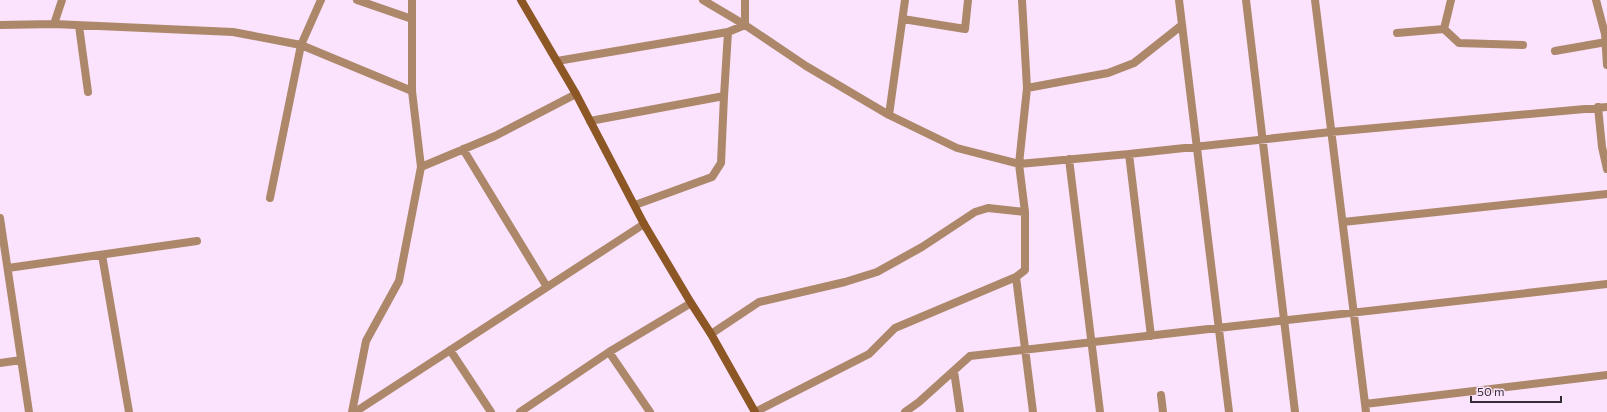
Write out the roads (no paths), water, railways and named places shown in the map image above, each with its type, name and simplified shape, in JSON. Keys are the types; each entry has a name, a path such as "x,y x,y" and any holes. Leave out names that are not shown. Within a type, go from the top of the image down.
{"main road":[{"path":"520,0 576,94 644,224 691,304 711,334 755,412"}],"street":[{"path":"54,24 62,0"},
{"path":"270,198 301,45 321,0"},
{"path":"357,0 412,19"},
{"path":"353,412 366,341 399,281 421,167 412,91 412,0"},
{"path":"703,0 745,25 806,66 890,115 958,148 1018,164 1129,154 1331,132 1607,107"},
{"path":"745,0 745,25"},
{"path":"890,115 905,0"},
{"path":"903,19 965,29 968,0"},
{"path":"755,412 869,354 895,328 1016,277 1025,270 1025,212 1018,164 1027,88 1022,0"},
{"path":"1179,0 1229,412"},
{"path":"1246,0 1295,412"},
{"path":"1315,0 1366,408 1607,375"},
{"path":"1444,29 1451,0"},
{"path":"1596,0 1606,34 1607,65"},
{"path":"0,25 54,24 233,32 301,45 412,91"},
{"path":"557,61 728,32 745,25"},
{"path":"1027,88 1108,73 1134,63 1182,25"},
{"path":"79,26 88,92"},
{"path":"1397,33 1444,29 1459,43 1523,45"},
{"path":"635,205 712,177 721,163 728,32"},
{"path":"1555,51 1606,42"},
{"path":"421,167 495,136 576,94"},
{"path":"590,121 724,96"},
{"path":"1598,107 1602,146 1607,169"},
{"path":"463,150 547,287"},
{"path":"1129,154 1152,336"},
{"path":"1069,160 1100,412"},
{"path":"1343,222 1607,194"},
{"path":"711,334 758,302 845,282 877,272 922,247 975,212 988,208 1025,212"},
{"path":"0,218 29,412"},
{"path":"353,412 644,224"},
{"path":"8,268 197,241"},
{"path":"102,255 129,412"},
{"path":"1016,277 1033,412"},
{"path":"905,412 919,402 970,356 1607,284"},
{"path":"520,412 610,352 691,304"},
{"path":"450,350 491,412"},
{"path":"610,352 650,412"},
{"path":"0,363 21,360"},
{"path":"954,371 960,412"},
{"path":"1161,395 1163,412"}]}
